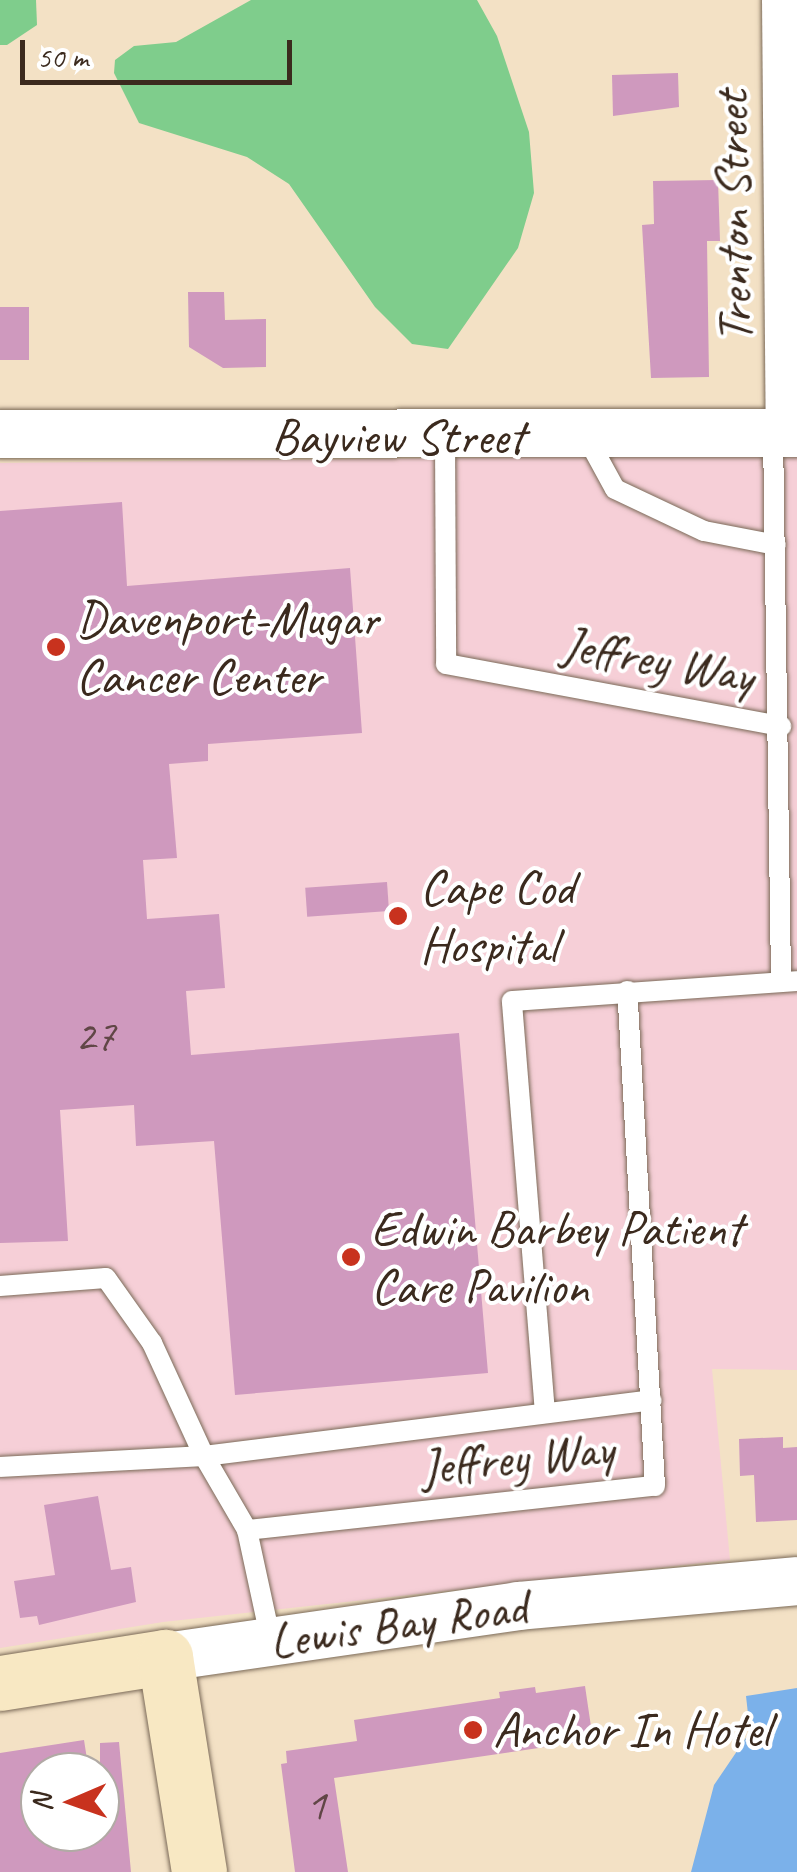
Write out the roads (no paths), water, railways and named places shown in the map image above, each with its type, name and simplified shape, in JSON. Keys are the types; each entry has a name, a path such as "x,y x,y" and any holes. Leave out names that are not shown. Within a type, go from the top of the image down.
{"main road":[{"name":"Lewis Bay Road","path":"0,1683 164,1657"},
{"path":"164,1657 199,1872"}],"street":[{"name":"Trenton Street","path":"781,0 785,432"},
{"name":"Bayview Street","path":"0,434 446,438 785,432"},
{"name":"Lewis Bay Road","path":"164,1657 518,1606 797,1581"}],"lane":[{"path":"781,726 776,545 785,432"},
{"path":"586,436 614,488 704,531 776,545"},
{"name":"Jeffrey Way","path":"446,438 446,664 781,726 789,981"},
{"path":"545,1413 512,1001 789,981"},
{"name":"Jeffrey Way","path":"247,1530 656,1486 627,991"},
{"path":"0,1286 106,1278 152,1343 204,1456 247,1530 271,1641"},
{"path":"0,1466 204,1456 652,1400"}],"water":[{"path":"797,1688 797,1872 691,1872 714,1785 750,1732 746,1696"}],"place":[{"name":"Davenport-Mugar Cancer Center","path":"56,647"},
{"name":"Cape Cod Hospital","path":"398,916"},
{"name":"Edwin Barbey Patient Care Pavilion","path":"351,1257"},
{"name":"Anchor In Hotel","path":"473,1730"}]}
